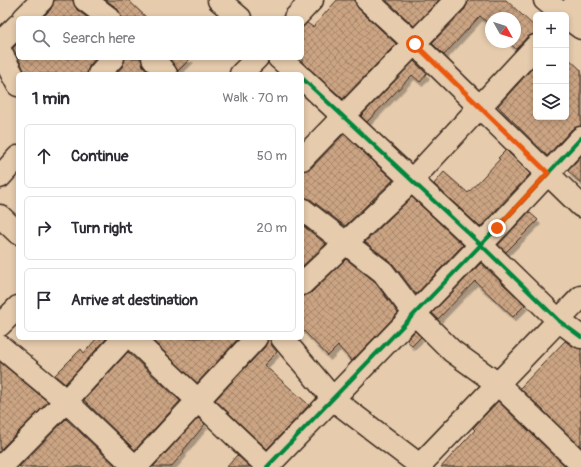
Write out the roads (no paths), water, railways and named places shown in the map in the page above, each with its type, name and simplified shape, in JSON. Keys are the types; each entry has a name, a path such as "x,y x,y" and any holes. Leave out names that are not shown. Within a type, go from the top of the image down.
{"street":[{"path":"26,16 42,0"},
{"path":"85,0 106,16"},
{"path":"219,0 238,16"},
{"path":"297,16 312,0"},
{"path":"367,0 415,44 581,206"},
{"path":"304,158 456,0"},
{"path":"546,0 560,12"},
{"path":"569,12 580,0"},
{"path":"569,19 581,28"},
{"path":"0,43 16,27"},
{"path":"304,282 412,180 478,106 534,48"},
{"path":"0,51 16,81"},
{"path":"101,72 111,60"},
{"path":"155,60 164,72"},
{"path":"243,72 255,60"},
{"path":"281,60 296,72"},
{"path":"304,80 480,244 558,320 581,337"},
{"path":"134,340 267,467 334,400 414,313 581,138"},
{"path":"0,177 16,159"},
{"path":"304,211 383,272 414,313 452,351 498,384 581,464"},
{"path":"0,216 16,231"},
{"path":"284,340 334,400 420,466 581,297"},
{"path":"0,325 16,309"},
{"path":"1,467 66,401 122,340"},
{"path":"0,346 66,401 136,467 254,340"}]}
